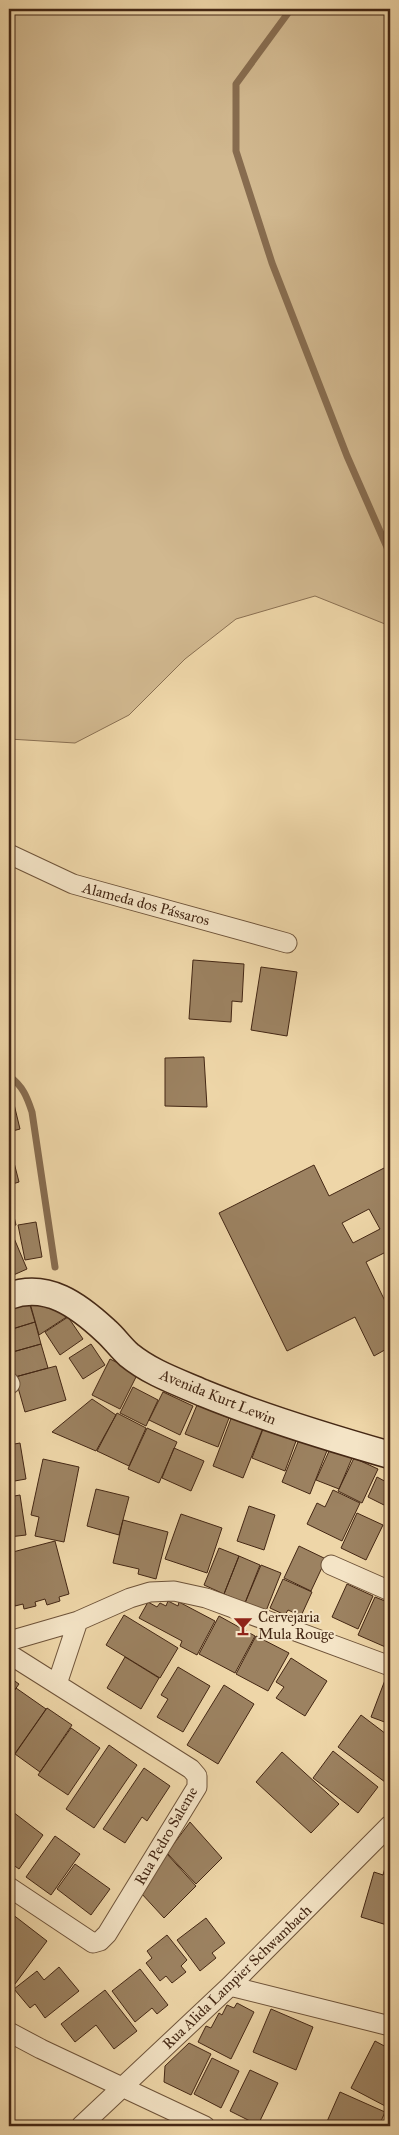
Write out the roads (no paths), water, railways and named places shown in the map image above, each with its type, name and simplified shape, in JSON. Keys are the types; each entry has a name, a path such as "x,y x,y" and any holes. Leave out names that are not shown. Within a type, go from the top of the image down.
{"main road":[{"name":"Avenida Kurt Lewin","path":"9,1296 21,1291 51,1293 79,1308 129,1355 161,1375 235,1406 317,1435 390,1455"}],"street":[{"name":"Alameda dos Pássaros","path":"9,854 73,884 287,943"},
{"path":"332,1566 390,1591"},
{"path":"9,1642 78,1621 130,1598 150,1592 174,1590 206,1598 390,1666"},
{"path":"58,1684 78,1621"},
{"name":"Rua Pedro Saleme","path":"9,1654 191,1769 197,1776 197,1786 107,1934 100,1941 93,1943 9,1887"},
{"name":"Rua Alida Lampier Schwambach","path":"81,2126 230,1986 390,1826"},
{"path":"230,1986 390,2026"},
{"path":"9,2032 122,2088 205,2126"}],"waterway":[{"path":"291,9 236,84 236,151 272,263 347,456 390,554"},
{"path":"9,1076 24,1092 32,1112 55,1267"}],"place":[{"name":"Cervejaria Mula Rouge","path":"243,1626"}]}
